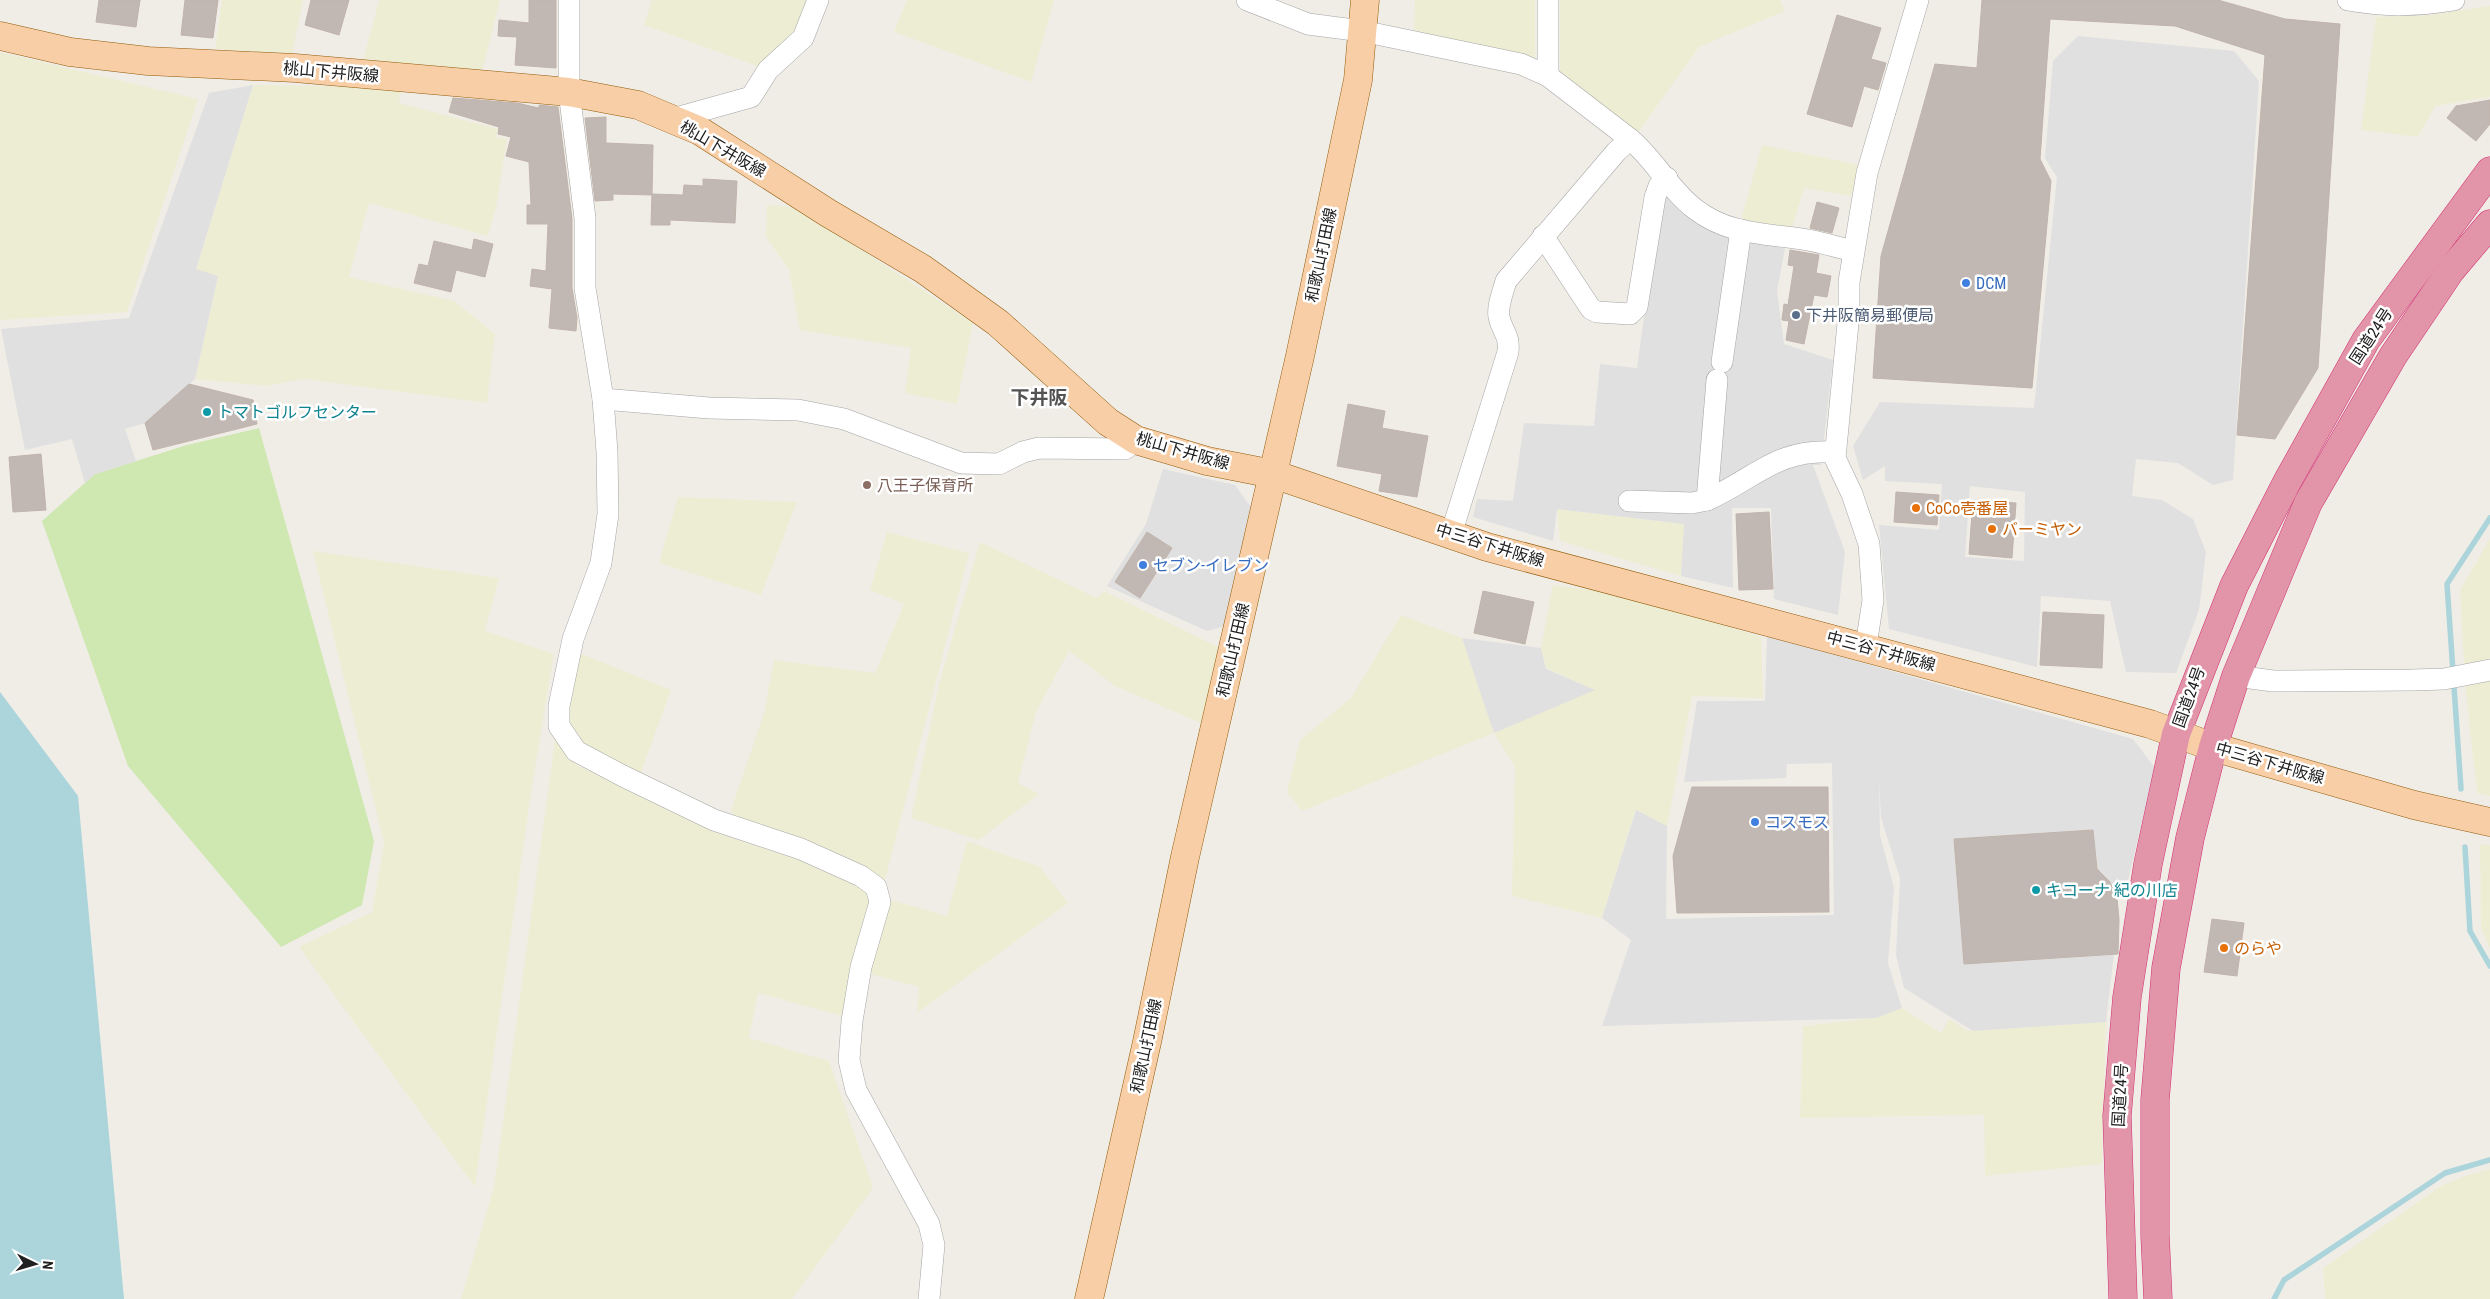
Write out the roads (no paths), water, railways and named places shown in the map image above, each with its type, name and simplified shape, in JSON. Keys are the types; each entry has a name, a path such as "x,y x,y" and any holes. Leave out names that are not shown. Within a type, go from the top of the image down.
{"highway":[{"name":"国道24号","path":"2123,1299 2117,1116 2127,997 2148,864 2176,734 2234,586 2287,482 2352,366 2388,310 2490,171"},
{"name":"国道24号","path":"2158,1299 2155,1235 2155,1100 2166,968 2190,838 2213,747 2236,676 2308,503 2393,356 2451,270 2490,224"}],"main road":[{"name":"和歌山打田線","path":"1089,1299 1147,1042 1187,848 1273,474 1358,80 1365,0"},
{"name":"桃山下井阪線","path":"0,36 70,52 148,61 294,68 569,92 638,105 700,131 828,213 923,269 998,323 1108,422 1136,440 1207,462 1273,474"},
{"name":"中三谷下井阪線","path":"1273,474 1487,547 1866,646 2150,724 2213,747 2414,805 2490,822"}],"street":[{"path":"569,0 569,92 585,218 586,288 603,399 607,452 608,514 601,562 573,639 559,706 559,726 576,751 623,776 714,820 801,849 861,876 876,887 880,902 860,967 852,1021 849,1060 856,1090 928,1224 934,1245 929,1299"},
{"path":"672,119 751,97 768,70 802,38 818,0"},
{"path":"1247,0 1308,24 1362,31 1521,64 1548,76 1643,149 1694,208 1716,224 1741,230 1809,240 1853,251"},
{"path":"1548,0 1548,76"},
{"path":"1866,646 1872,600 1869,544 1852,494 1835,458 1835,452 1853,251 1867,173 1918,0"},
{"path":"2348,0 2377,6 2409,6 2446,1"},
{"path":"1451,534 1508,352 1510,340 1499,317 1506,281 1543,236 1630,139"},
{"path":"1543,236 1590,309 1597,312 1630,314 1637,307 1655,197 1659,186 1667,178"},
{"path":"1707,500 1720,371 1741,230"},
{"path":"603,399 709,408 798,410 844,419 961,463 999,464 1023,452 1039,448 1125,449 1136,440"},
{"path":"1629,501 1692,503 1707,500 1779,460 1809,451 1835,452"},
{"path":"2236,676 2273,681 2444,678 2490,670"}],"water":[{"path":"0,692 78,796 124,1299 0,1299"}],"waterway":[{"path":"2461,789 2447,584 2490,518"},
{"path":"2465,847 2470,931 2490,966"},
{"path":"2274,1299 2284,1280 2445,1173 2490,1160"}],"place":[{"name":"DCM","path":"1966,283"},
{"name":"下井阪簡易郵便局","path":"1796,315"},
{"name":"トマトゴルフセンター","path":"207,412"},
{"name":"八王子保育所","path":"867,485"},
{"name":"CoCo壱番屋","path":"1916,508"},
{"name":"バーミヤン","path":"1992,529"},
{"name":"セブン-イレブン","path":"1143,565"},
{"name":"コスモス","path":"1755,822"},
{"name":"キコーナ 紀の川店","path":"2036,890"},
{"name":"のらや","path":"2224,948"}],"district":[{"name":"下井阪","path":"1039,397"}]}
